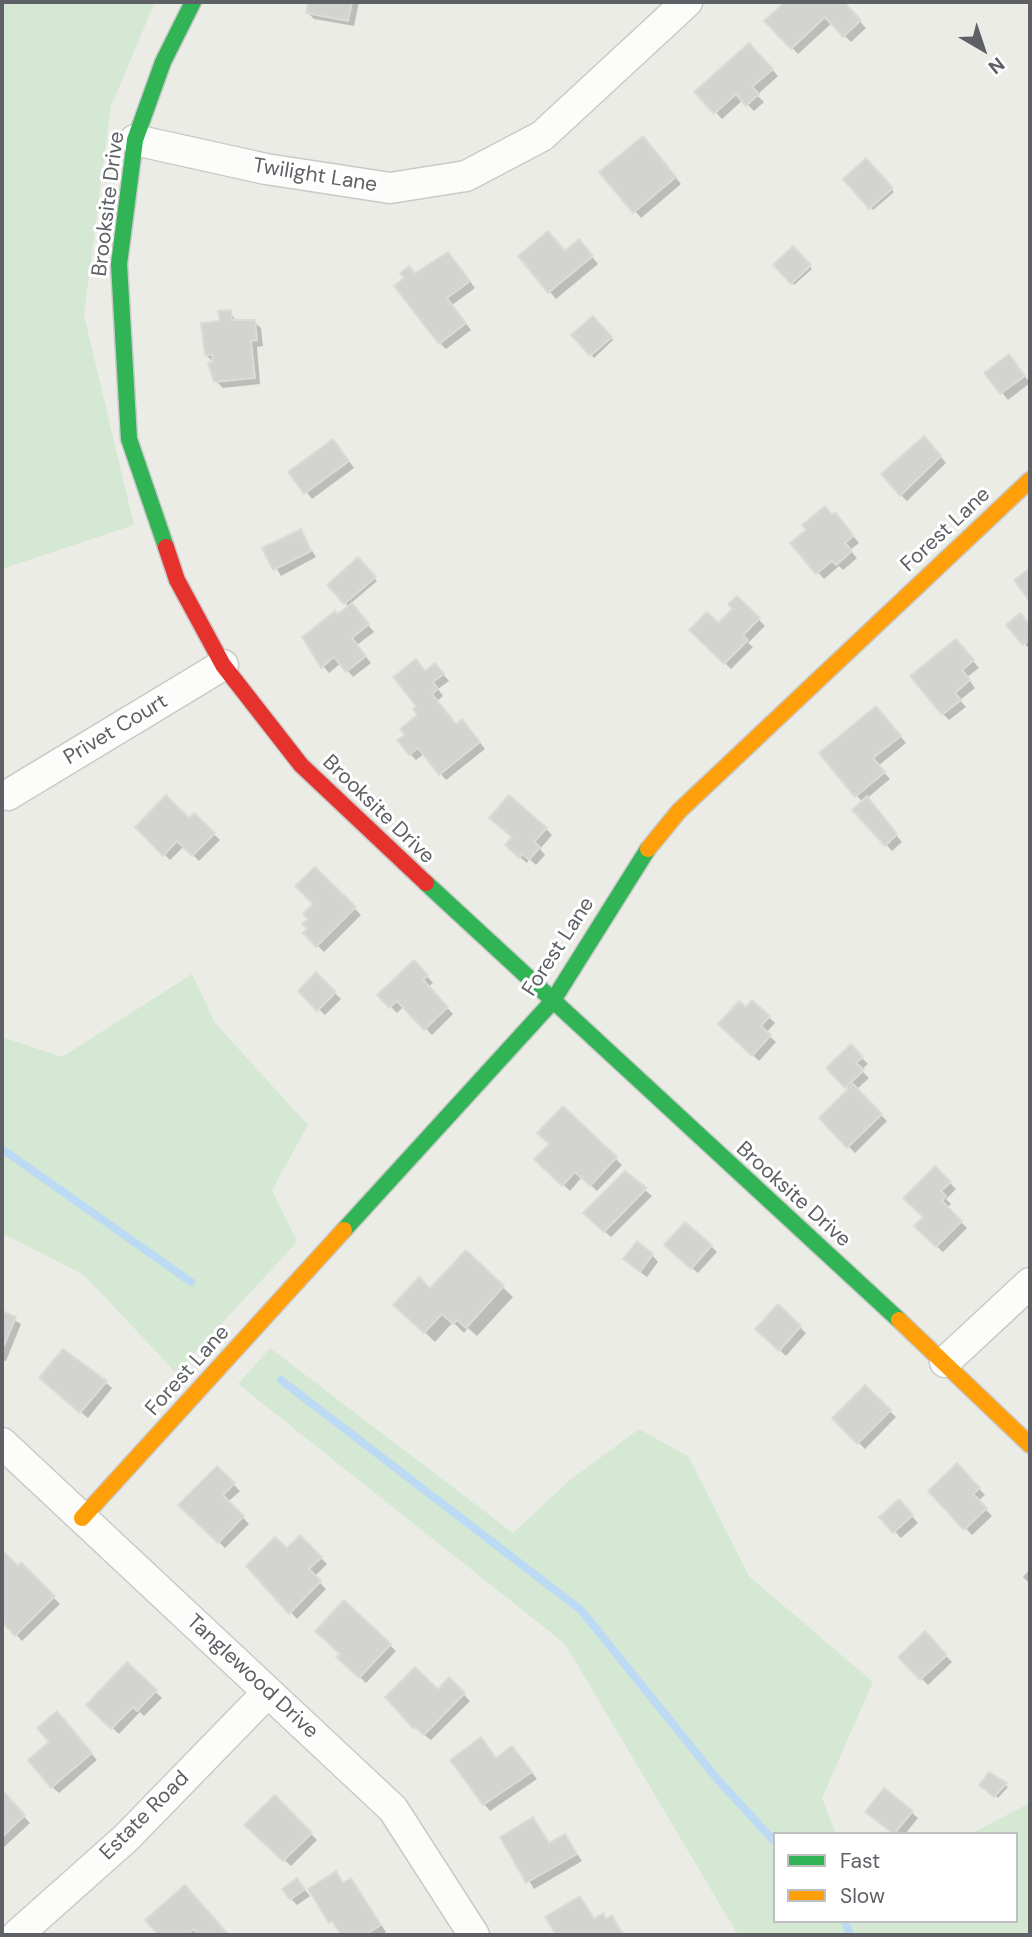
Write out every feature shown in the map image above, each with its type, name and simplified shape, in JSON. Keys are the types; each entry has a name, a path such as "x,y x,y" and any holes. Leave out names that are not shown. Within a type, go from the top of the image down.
{"street":[{"name":"Brooksite Drive","path":"193,2 163,62 135,140 119,264 129,439 177,580 223,665 301,765 552,1002 945,1362 1030,1444"},
{"name":"Twilight Lane","path":"135,140 266,169 390,188 466,176 542,136 687,2"},
{"name":"Forest Lane","path":"82,1518 552,1002 637,863 679,811 1030,480"},
{"name":"Privet Court","path":"8,795 223,665"},
{"path":"945,1362 1030,1283"},
{"name":"Tanglewood Drive","path":"2,1443 393,1809 474,1935"},
{"name":"Estate Road","path":"17,1935 126,1838 268,1692"}],"green space":[{"path":"2,2 155,2 111,106 84,315 134,525 2,569"},
{"path":"192,974 215,1023 308,1125 272,1190 297,1242 176,1373 84,1275 2,1233 2,1037 62,1057"},
{"path":"270,1348 513,1533 570,1480 639,1429 688,1456 749,1576 873,1682 822,1798 835,1832 773,1832 773,1923 1018,1923 1018,1832 974,1832 1030,1803 1030,1935 738,1935 565,1644 238,1384"}],"building":[{"path":"308,2 352,2 348,21 306,13"},
{"path":"785,2 844,2 861,20 843,37 825,17 791,49 764,21"},
{"path":"749,43 773,69 752,87 759,94 746,106 736,94 714,114 694,92"},
{"path":"643,136 676,177 633,213 599,172"},
{"path":"866,158 893,188 869,209 843,179"},
{"path":"548,231 565,251 579,239 593,256 548,293 518,256"},
{"path":"793,246 811,265 791,284 773,265"},
{"path":"448,252 470,281 447,298 466,323 439,344 394,286 404,278 400,273 409,266 415,273"},
{"path":"231,310 232,320 255,320 257,340 251,341 255,378 214,382 208,363 213,362 212,355 205,355 201,323 220,321 218,311"},
{"path":"593,316 612,337 590,356 571,335"},
{"path":"1009,354 1025,376 1000,394 984,373"},
{"path":"924,436 941,456 900,496 881,474"},
{"path":"333,439 349,461 304,494 288,472"},
{"path":"825,506 832,515 835,512 851,532 853,536 845,543 852,551 836,565 832,561 816,574 790,543 806,530 802,525"},
{"path":"301,529 311,551 273,570 262,548"},
{"path":"358,557 376,577 344,604 327,585"},
{"path":"1030,568 1030,602 1014,580"},
{"path":"737,596 760,618 743,635 748,640 724,664 689,630 707,612 718,623 732,609 728,604"},
{"path":"352,603 369,624 352,638 366,656 346,672 334,657 321,668 302,637 335,611 338,614"},
{"path":"1020,613 1030,625 1030,639 1023,645 1006,625"},
{"path":"956,639 974,660 962,670 970,680 955,693 961,700 942,715 910,676"},
{"path":"416,659 425,671 435,663 444,674 433,682 438,689 432,694 456,724 462,719 480,742 439,775 418,748 409,755 397,740 405,735 400,729 417,715 413,709 416,706 393,677"},
{"path":"876,706 901,736 873,758 885,772 855,797 819,753"},
{"path":"166,795 189,818 194,813 215,833 192,856 177,841 163,856 135,827"},
{"path":"509,795 547,828 534,842 540,847 529,860 522,854 519,858 505,845 512,837 489,818"},
{"path":"867,796 897,834 885,846 852,810"},
{"path":"315,867 356,907 316,947 303,933 307,929 302,924 308,919 303,914 313,904 295,886"},
{"path":"414,960 428,975 423,980 448,1007 424,1030 397,1001 389,1008 377,995"},
{"path":"316,972 336,992 317,1011 298,991"},
{"path":"752,1000 770,1016 761,1026 771,1035 752,1056 718,1024 739,1001 746,1007"},
{"path":"851,1044 863,1057 856,1063 864,1070 845,1088 826,1068"},
{"path":"853,1084 882,1114 847,1148 819,1118"},
{"path":"563,1106 617,1157 590,1186 575,1172 562,1186 534,1159 549,1144 537,1133"},
{"path":"935,1166 951,1182 941,1191 946,1196 942,1201 962,1221 936,1247 914,1226 923,1217 903,1198"},
{"path":"625,1171 647,1188 604,1232 583,1213"},
{"path":"685,1222 712,1245 691,1269 664,1245"},
{"path":"637,1241 653,1254 640,1272 623,1259"},
{"path":"466,1250 504,1286 466,1328 457,1320 453,1324 442,1314 424,1333 393,1305 419,1277 430,1288"},
{"path":"778,1304 801,1326 779,1351 755,1329"},
{"path":"2,1311 16,1317 2,1350"},
{"path":"63,1349 107,1381 80,1413 39,1378"},
{"path":"865,1385 891,1410 857,1444 832,1418"},
{"path":"957,1463 980,1488 973,1494 987,1508 964,1530 928,1491"},
{"path":"217,1466 235,1483 223,1495 244,1516 218,1543 178,1505"},
{"path":"899,1499 913,1515 893,1533 879,1517"},
{"path":"300,1535 322,1557 309,1569 321,1581 289,1614 246,1566 275,1537 287,1548"},
{"path":"2,1550 18,1566 21,1562 55,1596 15,1636 2,1622"},
{"path":"344,1600 391,1644 359,1678 336,1657 340,1654 315,1631"},
{"path":"925,1631 947,1655 920,1680 898,1657"},
{"path":"127,1662 157,1690 137,1711 133,1707 111,1729 86,1705"},
{"path":"415,1667 438,1689 449,1677 465,1693 424,1735 413,1728 385,1697"},
{"path":"57,1711 92,1753 51,1788 28,1760 49,1742 37,1728"},
{"path":"481,1737 496,1758 512,1746 532,1772 483,1805 450,1760"},
{"path":"989,1772 1007,1783 994,1797 979,1785"},
{"path":"884,1788 913,1811 896,1832 891,1832 865,1812"},
{"path":"2,1790 25,1815 2,1837"},
{"path":"275,1795 312,1833 283,1861 244,1825"},
{"path":"533,1817 549,1843 565,1834 577,1854 526,1883 500,1837"},
{"path":"336,1871 343,1883 351,1878 381,1925 365,1935 341,1935 332,1921 329,1923 308,1889"},
{"path":"297,1878 305,1889 290,1900 282,1889"},
{"path":"185,1885 227,1933 225,1935 199,1935 194,1929 186,1935 158,1935 145,1920"},
{"path":"580,1896 594,1919 603,1913 606,1919 612,1915 623,1935 556,1935 545,1917"}],"waterway":[{"path":"2,1149 191,1282"},
{"path":"281,1380 581,1610 718,1780 773,1840"},
{"path":"846,1923 850,1935"}],"traffic: fast":[{"path":"166,547 129,439 119,264 135,140 163,62 193,2"},
{"path":"344,1230 552,1002 648,849"},
{"path":"426,883 899,1320"}],"traffic: slow":[{"path":"648,849 679,811 1030,480"},
{"path":"82,1518 344,1230"},
{"path":"899,1320 1030,1445"}],"traffic: jam":[{"path":"166,547 177,580 223,665 301,765 426,883"}]}
